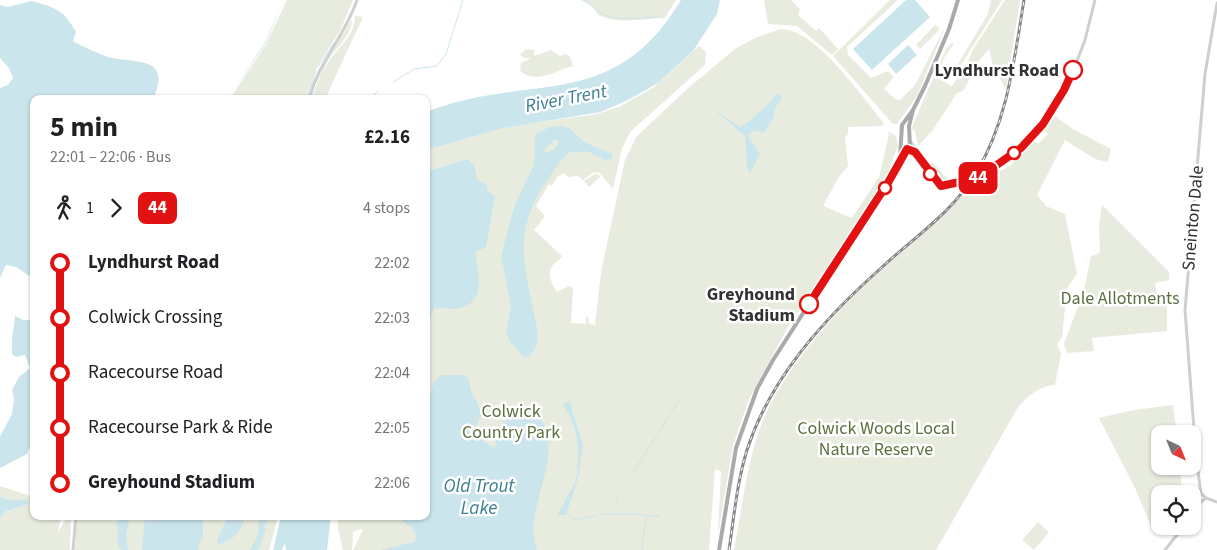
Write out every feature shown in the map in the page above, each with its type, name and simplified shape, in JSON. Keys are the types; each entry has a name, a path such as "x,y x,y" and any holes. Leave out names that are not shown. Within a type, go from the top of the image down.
{"main road":[{"path":"900,160 902,125 913,110 946,38 958,0"},
{"path":"719,550 736,448 757,389 773,360 889,181 907,149 910,142 908,136 913,110"},
{"path":"900,136 904,134 908,136"},
{"path":"902,145 907,149"}],"street":[{"path":"310,95 315,78 346,25 356,0"},
{"path":"910,142 941,186 978,178 1013,154 1033,137 1066,86 1085,40 1095,0"},
{"name":"Sneinton Dale","path":"1200,485 1196,464 1185,310 1205,74 1217,3"},
{"path":"907,149 913,150 921,159"},
{"path":"1201,494 1217,502"},
{"path":"1201,502 1206,498"},
{"path":"73,550 76,520"},
{"path":"1165,550 1177,535"}],"green space":[{"path":"287,0 353,0 340,31 317,67 306,95 233,95 266,44"},
{"path":"581,0 676,0 664,19 616,20 598,15 593,7"},
{"path":"764,0 791,0 800,9 798,15 816,31 818,28 820,29 838,49 832,55 797,26 768,24"},
{"path":"890,0 898,0 847,47 848,55 871,78 888,71 894,77 884,89 895,99 900,100 915,85 946,25 917,96 897,124 893,124 833,56"},
{"path":"991,0 1002,0 961,65 960,69 963,70 960,88 932,131 918,146 915,131 912,129 913,124 946,49 951,43 954,44 944,58 937,78 952,86 961,73 955,69 988,14"},
{"path":"1005,0 1020,0 1006,90 993,65 989,49 977,63 978,70 973,73 963,91 957,93 972,51"},
{"path":"355,16 363,17 327,95 314,95 326,66 347,38"},
{"path":"352,19 347,36 329,59 314,95 312,95 324,65"},
{"path":"935,25 939,27 939,30 920,49 916,45"},
{"name":"Colwick Country Park","path":"781,29 795,32 809,40 837,66 884,123 882,126 848,127 848,134 845,138 848,166 838,178 823,206 852,218 879,177 889,134 887,131 896,136 898,146 884,183 788,327 749,399 733,445 718,535 721,471 715,469 709,550 353,550 363,530 361,529 353,532 352,550 343,550 338,520 430,520 430,149 504,127 597,114 619,107 654,87 699,46 706,52 705,65 631,131 622,148 613,189 600,173 594,172 583,180 578,176 568,177 564,173 557,177 552,186 549,184 536,206 545,216 534,230 562,256 551,268 552,282 557,292 569,286 573,288 571,323 586,324 588,316 589,324 595,325 601,272 625,160 637,136 687,89 735,49 757,37"},
{"path":"526,49 535,50 534,56 551,50 560,56 566,54 570,57 573,66 540,77 526,75 520,71 521,63 531,58 524,58 520,55"},
{"name":"Colwick Woods Local Nature Reserve","path":"1054,115 1071,128 1111,149 1108,162 1095,159 1065,140 1037,195 1046,206 1065,214 1077,274 1067,288 1062,337 1057,344 1061,354 1055,385 1044,387 1034,392 1017,409 936,550 734,550 755,443 769,407 796,363 849,301 884,267 936,222 965,192 971,193 978,184 1011,165 1034,141 1038,144 1048,134 1044,130"},
{"path":"932,162 951,181 944,182 934,173 930,167"},
{"path":"595,174 601,176 589,187 584,181"},
{"name":"Dale Allotments","path":"1102,205 1169,272 1169,280 1155,283 1157,296 1167,295 1167,331 1092,338 1094,351 1067,353 1064,344 1084,290 1091,256 1100,253 1099,225"},
{"path":"1173,405 1176,425 1151,425 1151,475 1181,475 1181,485 1151,485 1151,526 1135,488 1099,418 1134,410"},
{"path":"0,486 30,496 30,520 60,520 58,532 66,520 71,520 70,550 0,550 0,518 6,511 29,504 26,499 7,500 0,496"},
{"path":"77,520 277,520 269,550 75,550"},
{"path":"1038,522 1049,532 1034,550 1022,540"}],"water":[{"path":"284,0 266,42 231,95 265,42"},
{"name":"River Trent","path":"681,0 720,0 717,14 693,51 658,83 630,99 601,112 503,128 430,149 430,111 464,100 567,84 597,75 627,60 654,36"},
{"path":"906,0 915,0 930,17 872,70 853,49"},
{"path":"31,1 58,10 76,32 73,41 108,57 148,64 155,68 158,75 158,85 154,95 30,95 30,276 16,267 6,265 0,278 0,88 8,85 13,78 9,68 0,58 0,5 8,7"},
{"path":"908,45 917,55 896,74 888,64"},
{"path":"777,93 783,97 775,108 774,117 764,132 753,131 748,135 760,154 750,173 747,167 745,136 711,107 740,127 760,112"},
{"path":"560,126 569,128 586,143 612,154 612,159 604,160 590,152 570,152 557,166 535,202 524,238 524,256 538,337 533,351 528,357 524,357 510,342 506,332 511,306 501,256 515,204 534,165 535,135 549,127","holes":["555,139 559,141 554,149 546,153 544,150"]},
{"path":"468,159 474,165 477,179 487,185 487,190 495,197 486,247 475,252 479,280 476,296 471,303 463,307 435,309 430,319 430,171"},
{"path":"15,316 23,320 30,320 30,368 25,355 16,357 12,354"},
{"path":"30,368 30,446 27,454 0,468 0,437 12,414 14,399 12,390 19,377"},
{"name":"Old Trout Lake","path":"442,375 462,375 468,378 481,414 474,434 492,447 496,446 494,432 519,405 526,406 535,413 545,428 549,444 535,516 534,534 537,550 380,550 414,542 417,537 412,528 401,520 430,520 430,398 434,381"},
{"path":"566,402 570,403 583,445 578,478 566,515 557,515 575,483 578,468 576,465 578,464 578,457 576,433 567,411 562,405"},
{"path":"0,496 7,500 26,499 29,504 6,511 0,518"},
{"path":"119,520 129,520 126,536 128,550 121,550 117,542 118,528 116,524"},
{"path":"145,520 203,520 203,539 200,540 198,550 142,550"},
{"path":"226,520 244,520 240,530 228,541 218,544 217,540"},
{"path":"259,520 267,520 264,526 266,530 258,550 249,550 255,542"},
{"path":"280,520 331,520 327,550 286,550 285,543 282,550 273,550"}],"waterway":[{"path":"393,82 414,69 437,66 446,54 463,0"},
{"path":"584,0 600,12 616,18 658,17"},
{"path":"318,67 334,43"},
{"path":"307,95 316,71"},
{"path":"374,95 379,90"},
{"path":"568,402 572,398"},
{"path":"633,472 679,401"},
{"path":"616,505 618,498"},
{"path":"566,512 570,516"},
{"path":"601,514 634,514 660,517"},
{"path":"572,518 576,520 596,515"},
{"path":"642,550 646,516"}],"railway":[{"path":"729,550 738,487 747,450 757,424 785,374 839,308 956,201 976,173 987,153 1003,111 1013,67 1024,0"}],"bus line":[{"name":"44","path":"809,304 889,181 907,149 915,152 934,180 941,186 945,187 978,178 1013,154 1033,137 1056,105 1073,70"}],"place":[{"name":"Lyndhurst Road","path":"1073,70"},
{"name":"Greyhound Stadium","path":"809,304"}]}
